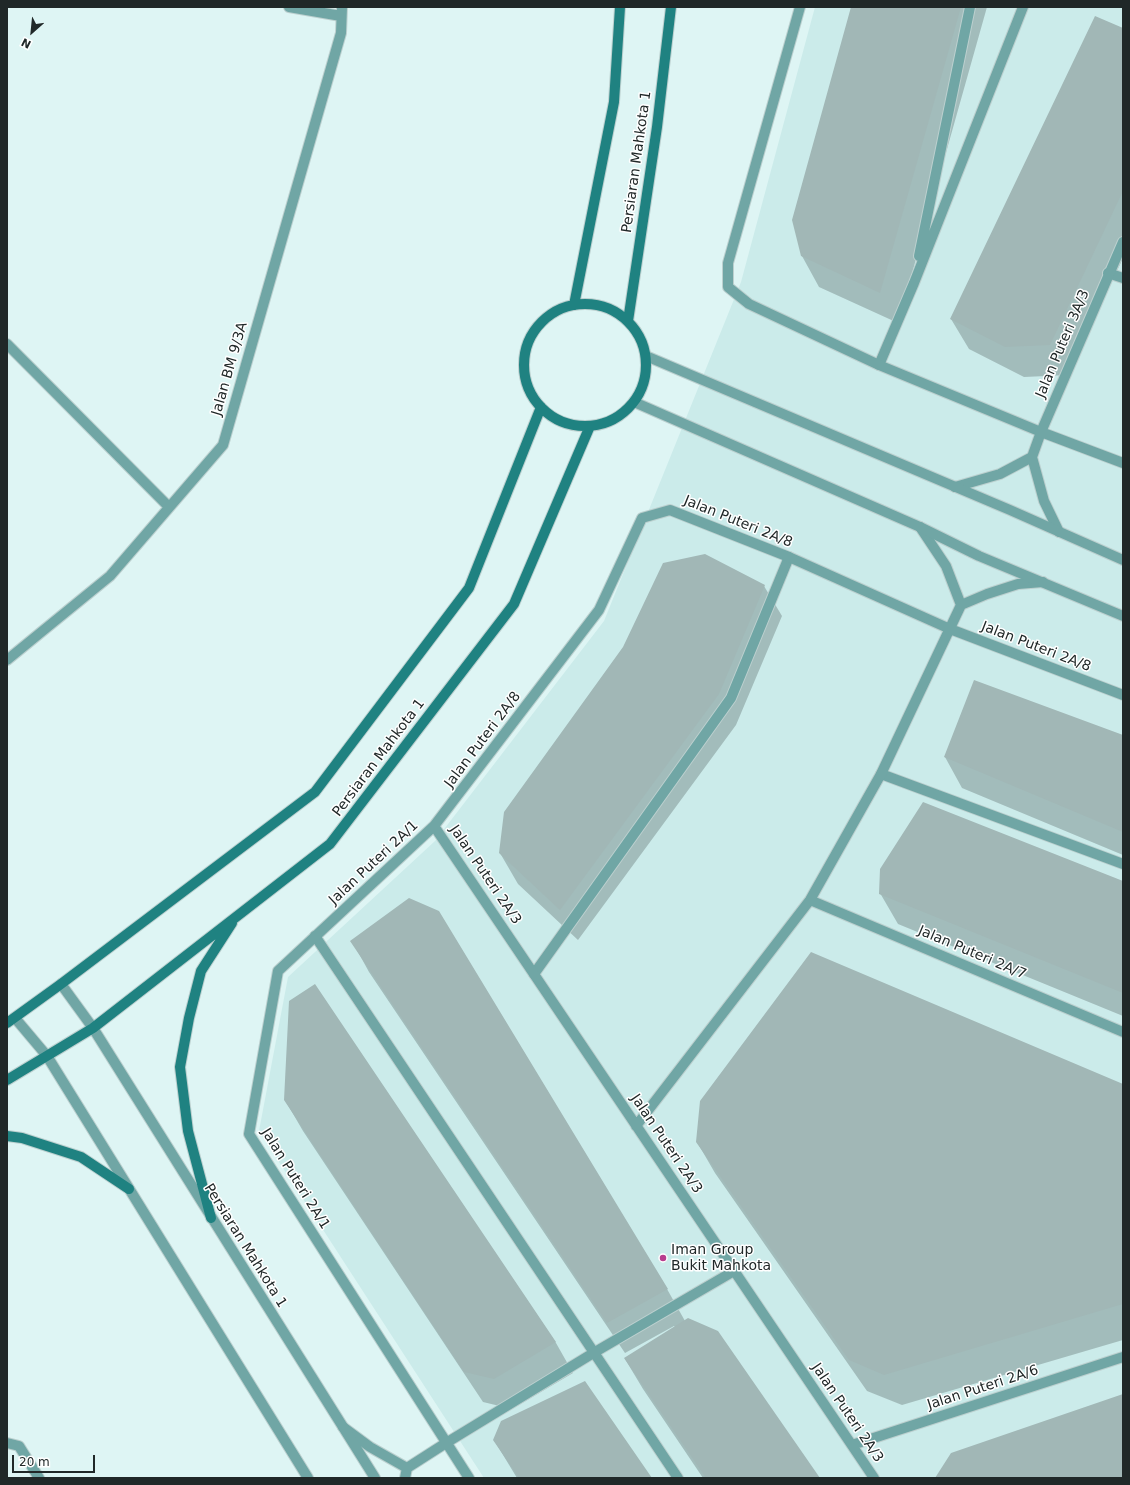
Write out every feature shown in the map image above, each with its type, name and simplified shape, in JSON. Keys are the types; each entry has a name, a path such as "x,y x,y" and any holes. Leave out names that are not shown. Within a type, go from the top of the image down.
{"main road":[{"path":"574,305 614,102 620,7"},
{"name":"Persiaran Mahkota 1","path":"628,321 657,127 671,7"},
{"path":"593,304 612,310 628,321 639,337 646,356 646,376 634,402 626,410 610,421 590,426 573,424 556,418 541,407 530,392 524,374 524,355 530,337 540,322 556,311 574,305 593,304"},
{"path":"11,1020 315,792 469,588 541,407"},
{"name":"Persiaran Mahkota 1","path":"7,1080 93,1028 330,844 514,604 590,426"},
{"path":"211,1218 188,1131 180,1067 188,1018 201,971 237,916"},
{"path":"7,1136 22,1138 81,1157 129,1189"}],"street":[{"path":"289,7 342,12"},
{"path":"800,7 728,263 728,287 749,304 879,365 1041,432 1123,463"},
{"path":"914,283 970,7"},
{"path":"879,365 914,283 1023,7"},
{"name":"Jalan BM 9/3A","path":"7,660 110,576 223,445 341,33 342,12"},
{"name":"Jalan Puteri 3A/3","path":"1032,457 1041,432 1108,273 1123,242"},
{"path":"1108,273 1123,278"},
{"path":"7,344 169,507"},
{"path":"646,356 1123,560"},
{"path":"634,402 920,528 979,556 1123,616"},
{"path":"955,487 1000,474 1032,457 1044,501 1058,532"},
{"name":"Jalan Puteri 2A/8","path":"434,826 599,610 642,518 670,510 789,557 950,629 1123,695"},
{"path":"920,528 946,566 961,605"},
{"path":"534,974 731,698 789,557"},
{"path":"636,1126 810,900 881,774 961,605 987,594 1018,584 1044,582"},
{"path":"881,774 1123,864"},
{"name":"Jalan Puteri 2A/1","path":"434,826 278,971 249,1134 469,1478"},
{"name":"Jalan Puteri 2A/3","path":"434,826 874,1478"},
{"name":"Jalan Puteri 2A/7","path":"810,900 1123,1032"},
{"path":"315,936 678,1478"},
{"name":"Persiaran Mahkota 1","path":"61,984 93,1028 375,1478"},
{"path":"11,1020 47,1056 308,1478"},
{"path":"343,1426 406,1473 446,1443 595,1352 734,1271"},
{"name":"Jalan Puteri 2A/6","path":"852,1445 1123,1357"},
{"path":"7,1443 19,1446 39,1478"}],"shaded area":[{"path":"815,7 1123,7 1123,1478 484,1478 259,1131 288,977 435,841 604,621 741,282"}],"building":[{"path":"851,7 961,7 880,293 801,256 792,220"},
{"path":"1095,16 1123,28 1123,191 1050,345 1005,347 950,319"},
{"path":"705,554 765,585 719,694 560,910 499,853 504,812 623,647 663,563"},
{"path":"974,680 1123,735 1123,832 944,757"},
{"path":"923,802 1123,881 1123,993 879,894 880,869"},
{"path":"409,898 439,911 668,1289 607,1323 350,941"},
{"path":"811,952 1123,1084 1123,1304 884,1375 849,1360 696,1142 700,1101"},
{"path":"315,984 556,1342 494,1379 464,1372 284,1100 289,1001"},
{"path":"688,1318 718,1331 820,1478 706,1478 624,1358"},
{"path":"585,1381 652,1478 519,1478 493,1440 501,1421"},
{"path":"1123,1394 1123,1478 935,1478 951,1453"}],"place":[{"name":"Iman Group Bukit Mahkota","path":"663,1258"}]}
